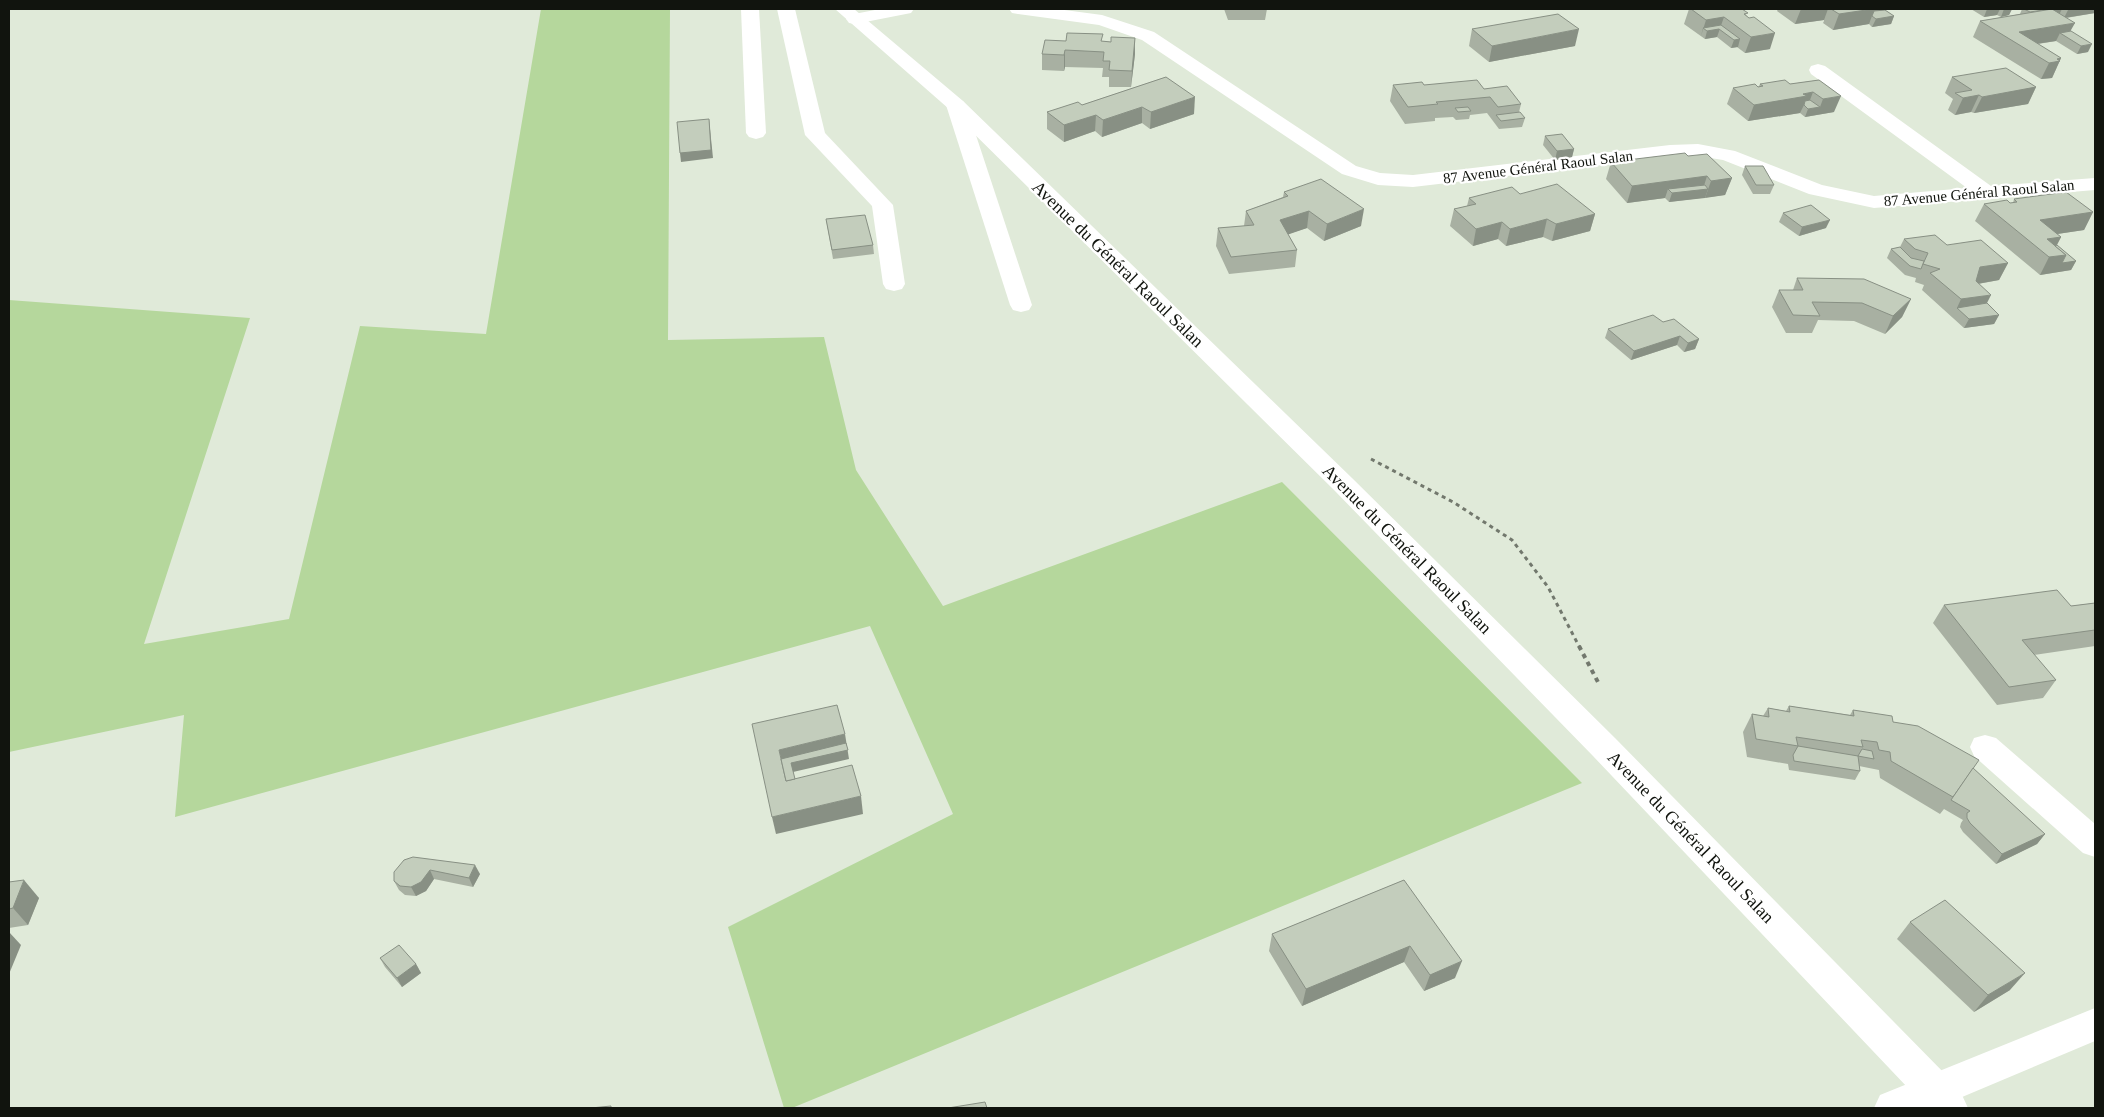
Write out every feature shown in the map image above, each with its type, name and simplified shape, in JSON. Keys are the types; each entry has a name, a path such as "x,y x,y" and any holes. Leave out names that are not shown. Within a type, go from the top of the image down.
{"street":[{"path":"750,9 756,133"},
{"path":"786,9 815,135 882,205 894,284"},
{"path":"850,14 905,9"},
{"name":"87 Avenue Général Raoul Salan","path":"1018,9 1102,20 1148,36 1349,170 1378,179 1413,181 1670,151 1698,150 1728,155 1816,190 1874,202 2095,184"},
{"name":"Avenue du Général Raoul Salan","path":"850,14 956,105 1343,484 1604,747 1943,1100"},
{"path":"1818,70 1986,192"},
{"path":"956,105 1021,305"},
{"path":"1985,747 2095,843"},
{"path":"1893,1108 1943,1100 2095,1024"}],"green space":[{"path":"541,9 670,9 668,340 824,337 856,470 943,606 1282,482 1582,783 792,1108 784,1108 728,927 953,814 870,626 175,817 184,715 9,752 9,300 250,318 144,644 289,619 360,326 486,334"}],"building":[{"path":"1691,9 1742,9 1748,13 1744,14 1749,18 1754,17 1775,33 1751,37 1724,17 1706,20"},
{"path":"1831,9 1873,9 1839,14"},
{"path":"2024,9 2050,9 2030,12"},
{"path":"2052,9 2075,23 2019,32 2061,58 2057,59 2060,61 2049,63 1980,21"},
{"path":"1885,10 1894,16 1876,19 1872,16 1874,11"},
{"path":"1558,14 1579,29 1492,46 1472,29"},
{"path":"1721,25 1740,39 1734,40 1719,29 1707,31 1703,28"},
{"path":"2071,31 2092,44 2081,46 2060,33"},
{"path":"1067,33 1103,34 1101,41 1111,42 1111,37 1135,38 1132,71 1109,70 1110,61 1103,61 1104,52 1065,50 1064,55 1042,54 1045,40 1066,41"},
{"path":"2006,68 2036,87 1982,97 1979,95 1963,98 1955,93 1972,90 1952,77"},
{"path":"1166,77 1195,97 1151,112 1142,107 1103,120 1096,115 1064,125 1047,112 1078,102 1082,105"},
{"path":"1477,80 1484,89 1507,86 1521,104 1498,107 1490,97 1436,102 1438,104 1408,107 1393,85 1422,82 1424,85"},
{"path":"1785,80 1790,84 1819,80 1841,96 1823,99 1813,92 1803,94 1807,96 1754,105 1733,88 1755,84 1758,87 1763,86 1760,84"},
{"path":"1810,100 1820,107 1808,109 1804,105 1805,101"},
{"path":"1468,107 1471,111 1458,112 1455,108"},
{"path":"1520,112 1525,118 1501,121 1496,115"},
{"path":"709,119 711,150 680,153 677,122"},
{"path":"1562,134 1574,149 1557,151 1545,136"},
{"path":"1685,153 1688,156 1707,154 1732,178 1711,181 1707,176 1632,186 1611,162"},
{"path":"1745,166 1763,166 1774,185 1756,185"},
{"path":"1321,179 1364,209 1327,224 1309,211 1280,220 1297,250 1231,257 1218,228 1254,225 1246,211 1288,196 1284,192"},
{"path":"1557,184 1595,214 1556,224 1547,219 1510,229 1502,222 1476,229 1454,209 1476,204 1469,198 1512,187 1520,194"},
{"path":"1705,185 1708,189 1672,193 1668,189"},
{"path":"2066,192 2093,212 2040,220 2061,237 2047,239 2066,255 2049,257 1984,204 2007,200 2010,203 2017,202 2014,199"},
{"path":"1811,205 1830,220 1802,227 1783,213"},
{"path":"865,215 873,245 832,250 826,219"},
{"path":"1935,235 1947,245 1981,240 2008,263 1980,267 1976,281 1991,295 1961,299 1930,273 1940,269 1923,264 1928,253 1915,249 1904,239"},
{"path":"2057,245 2076,261 2062,263 2066,255 2055,246"},
{"path":"1900,247 1911,258 1924,261 1921,269 1910,266 1891,249"},
{"path":"1797,278 1864,279 1911,299 1893,316 1862,303 1812,302 1820,316 1793,315 1779,290 1803,290"},
{"path":"1987,303 1999,315 1969,319 1957,308"},
{"path":"1653,315 1663,322 1674,319 1699,339 1688,343 1680,336 1634,351 1608,329"},
{"path":"2057,590 2071,606 2095,603 2095,630 2022,640 2056,680 2009,687 1944,605"},
{"path":"837,705 845,734 779,750 786,781 852,765 861,796 772,817 752,724"},
{"path":"1789,706 1854,716 1853,710 1892,716 1893,722 1918,726 1979,760 1953,797 1891,761 1890,752 1879,750 1877,742 1861,740 1863,747 1796,737 1798,746 1756,739 1752,714 1769,717 1768,708 1790,712"},
{"path":"846,743 848,750 791,763 795,779 786,781 781,759"},
{"path":"1798,746 1858,756 1860,771 1794,761 1793,755"},
{"path":"1862,749 1872,751 1874,759 1858,756"},
{"path":"1973,768 2045,834 2002,854 1970,823 1967,813 1970,811 1951,800"},
{"path":"413,857 475,865 469,878 430,870 421,882 411,887 400,886 394,881 394,872 404,860"},
{"path":"24,880 13,908 9,909 9,882"},
{"path":"1404,880 1462,961 1430,975 1410,946 1306,989 1272,934"},
{"path":"1945,900 2025,973 1988,995 1910,922"},
{"path":"399,945 416,964 397,978 380,958"},
{"path":"985,1102 987,1108 948,1108"},
{"path":"611,1106 611,1108 591,1108"}]}
